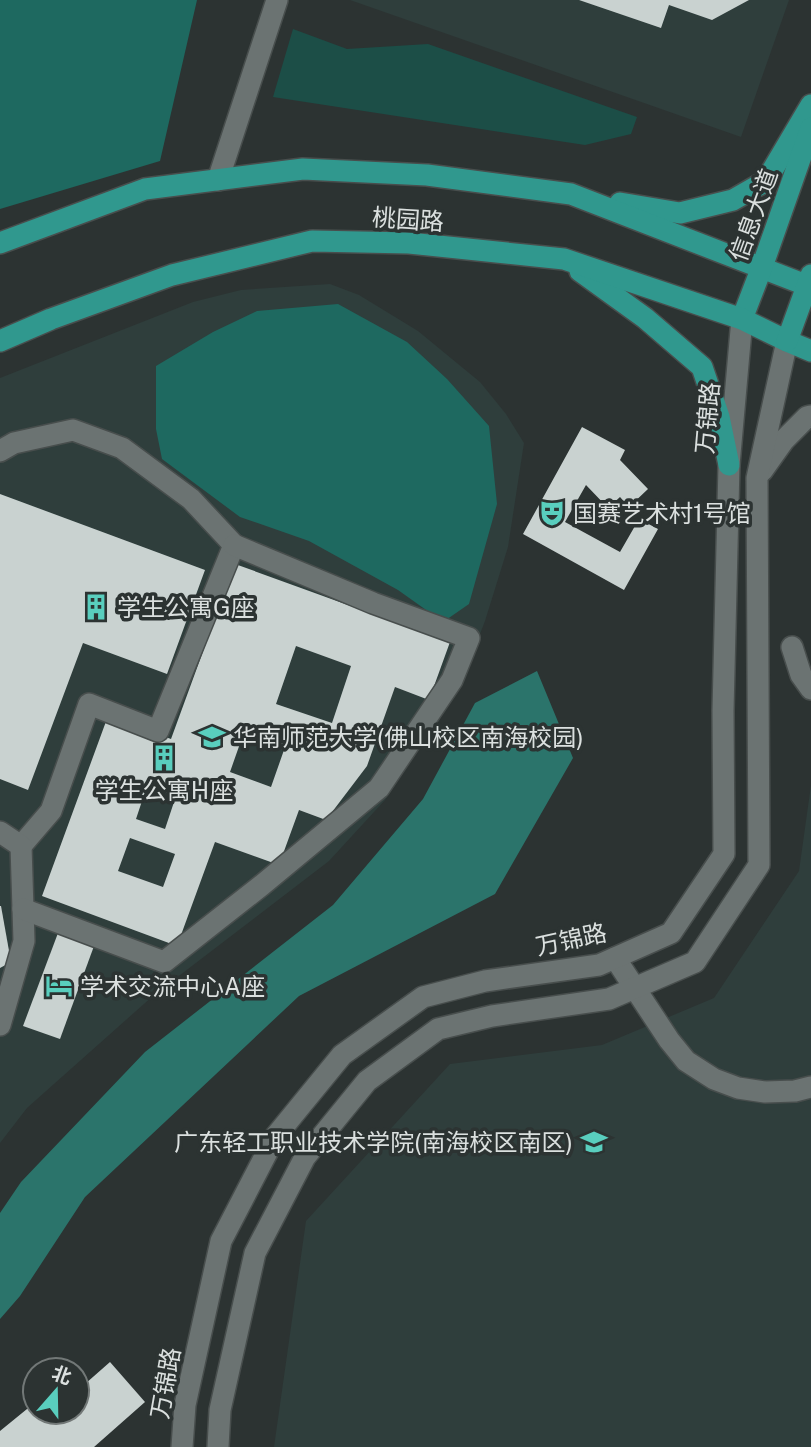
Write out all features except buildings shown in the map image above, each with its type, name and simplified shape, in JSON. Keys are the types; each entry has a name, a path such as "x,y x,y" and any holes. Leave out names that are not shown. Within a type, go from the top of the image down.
{"main road":[{"path":"571,194 680,213 733,200 766,180 811,104"},
{"name":"信息大道","path":"742,318 811,128"},
{"name":"桃园路","path":"0,243 145,189 303,169 427,175 571,194 762,267 810,282"},
{"name":"桃园路","path":"0,341 51,319 172,275 312,241 409,243 564,259 742,318 811,351"},
{"path":"564,259 645,318 702,367 719,417 729,466"},
{"path":"787,341 810,282"}],"street":[{"path":"218,180 277,0"},
{"name":"万锦路","path":"182,1447 185,1405 221,1241 275,1137 342,1055 423,997 485,981 599,965 671,933 724,854 723,711 729,466 742,318"},
{"path":"218,1447 220,1410 255,1253 305,1157 367,1081 438,1029 492,1016 609,999 695,962 759,865 757,478 787,341"},
{"path":"757,478 784,440 811,416"},
{"path":"0,451 14,443 73,430 122,448 191,499 234,545 373,603 469,638 452,680 379,788 262,885 164,961 23,909"},
{"path":"0,1025 24,941 21,846 51,811 89,704 158,731 234,545"},
{"path":"792,647 801,675 811,689"},
{"path":"0,832 21,846"},
{"path":"615,958 669,1040 686,1060 714,1079 738,1088 765,1092 795,1091 811,1087"}],"shaded area":[{"path":"0,0 197,0 160,161 0,209"},
{"path":"350,0 789,0 741,137"},
{"path":"293,29 347,49 428,44 637,117 631,134 585,145 273,97"},
{"name":"华南师范大学(佛山校区南海校园)","path":"330,284 359,295 418,331 480,382 506,414 524,443 508,547 485,621 464,675 385,800 329,861 154,995 27,1108 0,1143 0,378 193,302 241,290"},
{"path":"338,304 407,342 447,379 489,426 497,504 469,604 443,622 398,590 309,541 240,517 162,459 156,429 156,366 213,332 257,311"},
{"path":"537,671 573,758 495,894 299,996 85,1197 20,1296 0,1319 0,1213 21,1182 145,1052 333,905 423,799 475,703"},
{"name":"广东轻工职业技术学院(南海校区南区)","path":"811,785 811,1447 274,1447 306,1221 450,1064 602,1045 714,998 799,871"}],"place":[{"name":"国赛艺术村1号馆","path":"552,513"},
{"name":"学生公寓G座","path":"96,607"},
{"name":"华南师范大学(佛山校区南海校园)","path":"212,737"},
{"name":"学生公寓H座","path":"164,758"},
{"name":"学术交流中心A座","path":"59,986"},
{"name":"广东轻工职业技术学院(南海校区南区)","path":"594,1142"}]}
